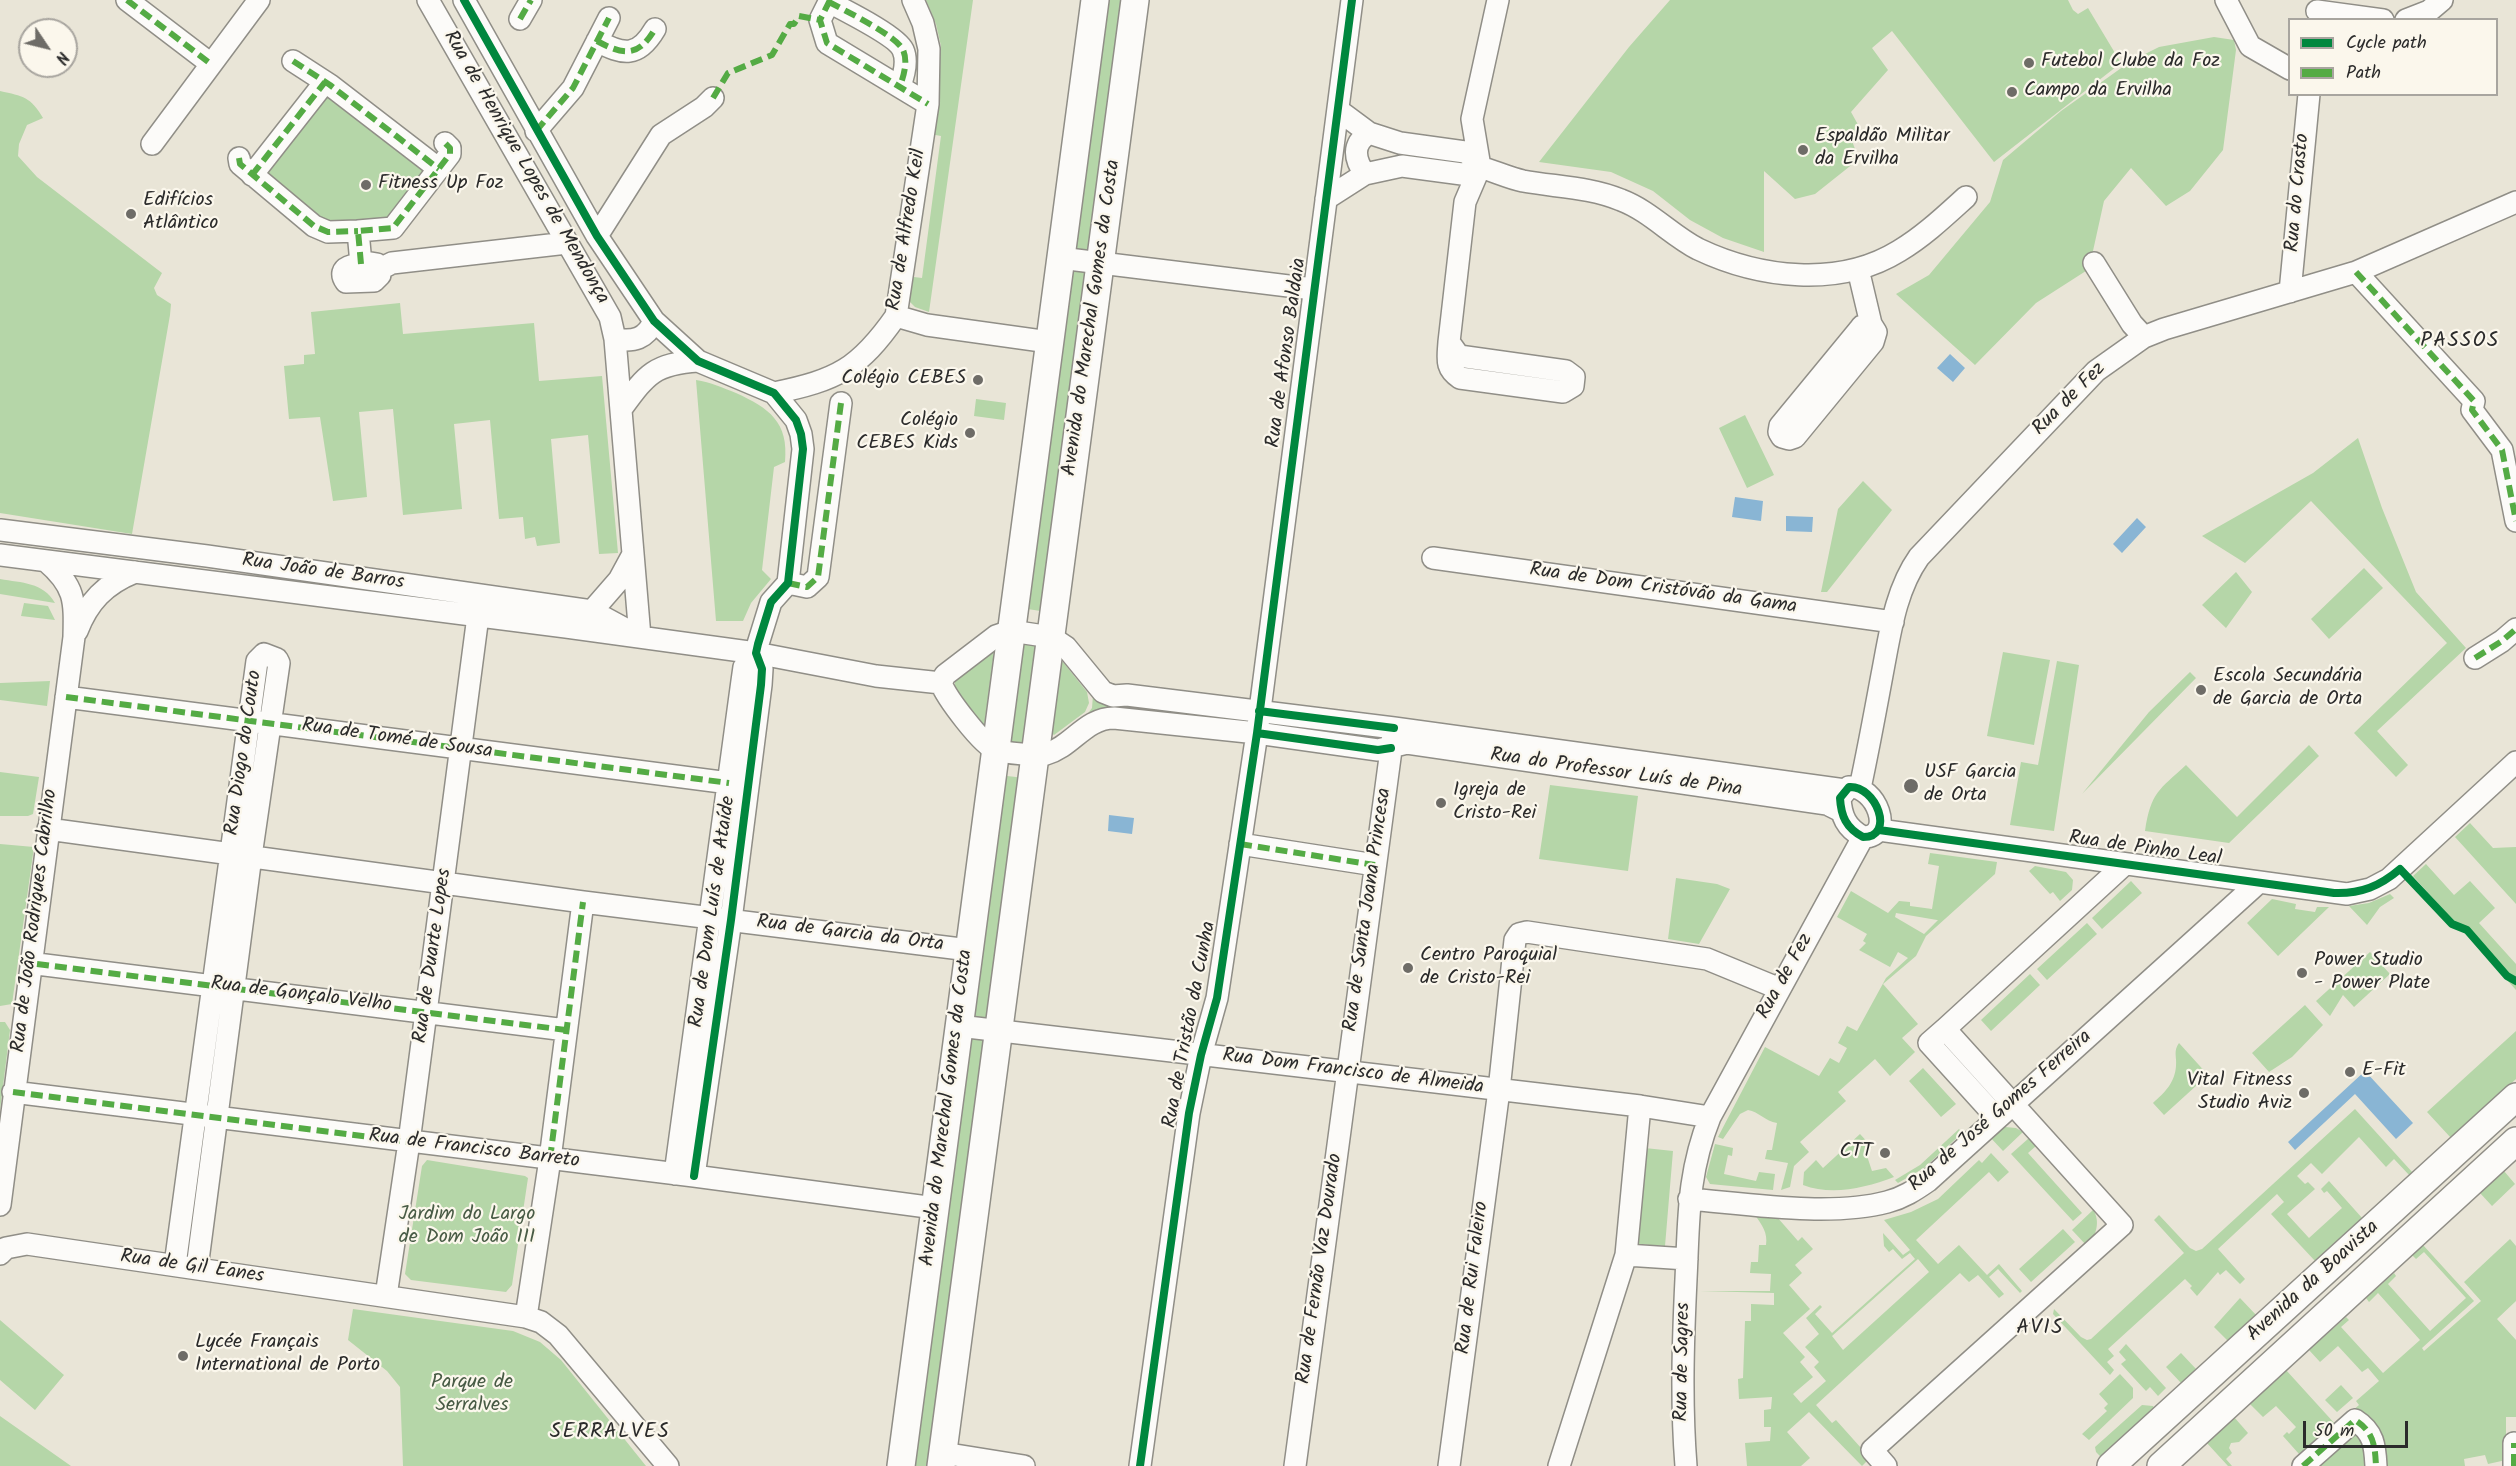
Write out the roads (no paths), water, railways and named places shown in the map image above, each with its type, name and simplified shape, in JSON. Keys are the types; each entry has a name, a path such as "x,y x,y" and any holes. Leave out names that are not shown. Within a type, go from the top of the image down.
{"main road":[{"name":"Avenida do Marechal Gomes da Costa","path":"901,1466 1095,0"},
{"name":"Avenida do Marechal Gomes da Costa","path":"942,1460 1135,0"},
{"name":"Avenida da Boavista","path":"2111,1466 2516,1097"},
{"name":"Avenida da Boavista","path":"2161,1466 2516,1141"}],"street":[{"path":"127,0 211,64"},
{"path":"152,144 259,0"},
{"name":"Rua de Henrique Lopes de Mendonça","path":"428,0 610,317 615,339 622,408 640,637"},
{"name":"Rua de Henrique Lopes de Mendonça","path":"464,0 597,236 654,321 698,361"},
{"path":"520,19 531,0"},
{"name":"Rua de Alfredo Keil","path":"774,393 821,382 853,366 880,340 896,316 928,104 929,50 923,23 913,0"},
{"name":"Rua de Afonso Baldaia","path":"1257,734 1352,0"},
{"path":"1449,342 1459,356 1566,370 1574,377 1573,386 1563,392 1460,378 1447,366 1449,342 1465,202 1480,166 1472,118 1498,0"},
{"path":"2226,0 2250,46 2288,68"},
{"path":"2411,18 2429,11 2442,0"},
{"path":"900,86 906,68 903,49 892,38 830,1 819,20 827,43 928,104"},
{"path":"2317,10 2370,18"},
{"path":"536,131 573,88 609,18"},
{"path":"597,41 618,52 627,52 644,43 655,28"},
{"path":"293,61 325,82 439,169"},
{"path":"325,82 245,166 314,226 328,232 393,228 450,154 450,148 445,143"},
{"name":"Rua do Crasto","path":"2290,292 2309,96"},
{"name":"Rua de Henrique Lopes de Mendonça","path":"597,236 661,135 704,107 712,98"},
{"path":"1338,110 1369,133 1400,143 1465,152 1480,166 1520,180 1604,193 1638,208 1695,247 1747,268 1790,275 1828,274 1858,269 1899,251 1928,231 1966,197"},
{"path":"1446,149 1472,118"},
{"path":"1365,174 1358,164 1356,151 1361,140 1369,133"},
{"path":"1326,200 1365,174 1402,166 1462,174 1472,172 1480,166"},
{"name":"Rua de Fez","path":"1849,796 1903,583 1919,557 2096,371 2144,337 2356,272 2516,202"},
{"path":"358,231 371,266 567,243"},
{"path":"1060,258 1313,289"},
{"path":"2094,263 2132,324 2144,337"},
{"path":"1858,269 1871,324 1876,332 1873,342 1796,437 1789,439 1782,437 1779,432 1780,426 1859,330 1866,324 1871,324"},
{"path":"2356,272 2474,401 2472,410 2502,450 2516,521"},
{"path":"896,316 927,325 1049,342"},
{"path":"615,339 629,340 642,337 651,329 654,321"},
{"path":"622,408 643,381 658,368 678,362 698,361 774,393 796,420 803,448 788,583 771,602 756,653"},
{"path":"788,583 807,587 818,577 841,403"},
{"name":"Rua João de Barros","path":"0,530 133,546 592,611 640,637"},
{"path":"75,607 112,557 133,546"},
{"name":"Rua João de Barros","path":"0,555 640,637 756,653 854,672 941,683"},
{"path":"592,611 619,580 632,556"},
{"name":"Rua de Dom Cristóvão da Gama","path":"1432,558 1893,622"},
{"name":"Rua de João Rodrigues Cabrilho","path":"0,1205 74,637 75,607 68,584 46,561"},
{"name":"Rua de João Rodrigues Cabrilho","path":"74,637 83,615 99,594 121,578 135,572"},
{"name":"Rua de Duarte Lopes","path":"386,1296 409,1142 478,616"},
{"path":"2475,658 2516,629"},
{"path":"1011,632 1051,637 1066,647 1103,692 1113,696 1127,695 1259,711 1392,738 1378,750 1106,718 1094,722 1048,754 995,750 972,728 945,693 941,683 945,675 991,640 1011,632"},
{"name":"Rua de Dom Luís de Ataíde","path":"685,1175 721,919 762,677 762,669 756,653 744,667 729,783 721,919"},
{"name":"Rua de Tomé de Sousa","path":"66,697 729,783"},
{"name":"Rua Diogo do Couto","path":"175,1265 195,1116 223,986 260,722"},
{"name":"Rua de Tristão da Cunha","path":"1140,1466 1189,1113 1201,1055 1217,998 1257,734"},
{"name":"Rua do Professor Luís de Pina","path":"1392,738 1849,796"},
{"name":"Rua de Santa Joana Princesa","path":"1348,1071 1392,738"},
{"name":"Rua de Pinho Leal","path":"1871,833 2347,894 2370,889 2400,869 2516,762"},
{"path":"1849,796 1874,801 1880,816 1871,833 1849,827 1849,796"},
{"name":"Rua de Garcia da Orta","path":"48,829 584,902 969,950"},
{"name":"Rua de Fez","path":"1689,1199 1694,1166 1710,1117 1780,989 1871,833"},
{"path":"1240,844 1376,865"},
{"path":"1886,1466 1872,1450 2122,1225 2005,1111 1945,1029 2125,864"},
{"name":"Rua de José Gomes Ferreira","path":"1689,1199 1832,1208 1869,1206 1910,1193 1928,1180 2258,883"},
{"path":"526,1317 550,1159 584,902"},
{"name":"Rua de Rui Faleiro","path":"1449,1466 1499,1090 1515,940 1519,934 1527,932 1707,959 1780,989"},
{"name":"Rua de Gonçalo Velho","path":"37,964 566,1029"},
{"name":"Rua Diogo do Couto","path":"197,1268 218,1118 223,986"},
{"name":"Rua Dom Francisco de Almeida","path":"959,1026 1640,1106 1710,1117"},
{"name":"Rua de Fernão Vaz Dourado","path":"1295,1466 1348,1071"},
{"name":"Rua de Francisco Barreto","path":"14,1092 935,1208"},
{"path":"1559,1466 1626,1255 1640,1106"},
{"name":"Rua de Sagres","path":"1686,1466 1682,1402 1689,1199"},
{"name":"Rua de Gil Eanes","path":"0,1254 6,1248 27,1244 526,1317 541,1322 558,1335 668,1466"},
{"path":"1626,1255 1687,1259"},
{"path":"2310,1464 2355,1420 2363,1425 2375,1443 2376,1466"},
{"path":"2514,1443 2514,1466"},
{"path":"942,1460 1024,1466"}],"water":[{"path":"1950,354 1965,368 1953,382 1937,368"},
{"path":"1735,497 1763,501 1761,521 1732,517"},
{"path":"1786,516 1813,517 1812,532 1786,531"},
{"path":"2137,518 2146,527 2122,553 2113,544"},
{"path":"1109,815 1134,818 1132,834 1108,831"},
{"path":"2365,1071 2413,1123 2396,1139 2355,1094 2295,1150 2288,1142"}],"place":[{"name":"Futebol Clube da Foz","path":"2029,63"},
{"name":"Campo da Ervilha","path":"2012,92"},
{"name":"Espaldão Militar da Ervilha","path":"1803,150"},
{"name":"Fitness Up Foz","path":"366,185"},
{"name":"Edifícios Atlântico","path":"131,214"},
{"name":"Colégio CEBES","path":"978,380"},
{"name":"Colégio CEBES Kids","path":"970,433"},
{"name":"Escola Secundária de Garcia de Orta","path":"2201,690"},
{"name":"USF Garcia de Orta","path":"1911,786"},
{"name":"Igreja de Cristo-Rei","path":"1441,803"},
{"name":"Centro Paroquial de Cristo-Rei","path":"1408,968"},
{"name":"Power Studio - Power Plate","path":"2302,973"},
{"name":"E-Fit","path":"2350,1072"},
{"name":"Vital Fitness Studio Aviz","path":"2304,1093"},
{"name":"CTT","path":"1885,1153"},
{"name":"Lycée Français International de Porto","path":"183,1356"}],"district":[{"name":"PASSOS","path":"2460,342"},
{"name":"AVIS","path":"2040,1329"},
{"name":"SERRALVES","path":"610,1433"}],"park label":[{"name":"Jardim do Largo de Dom João III","path":"467,1228"},
{"name":"Parque de Serralves","path":"472,1396"}]}
